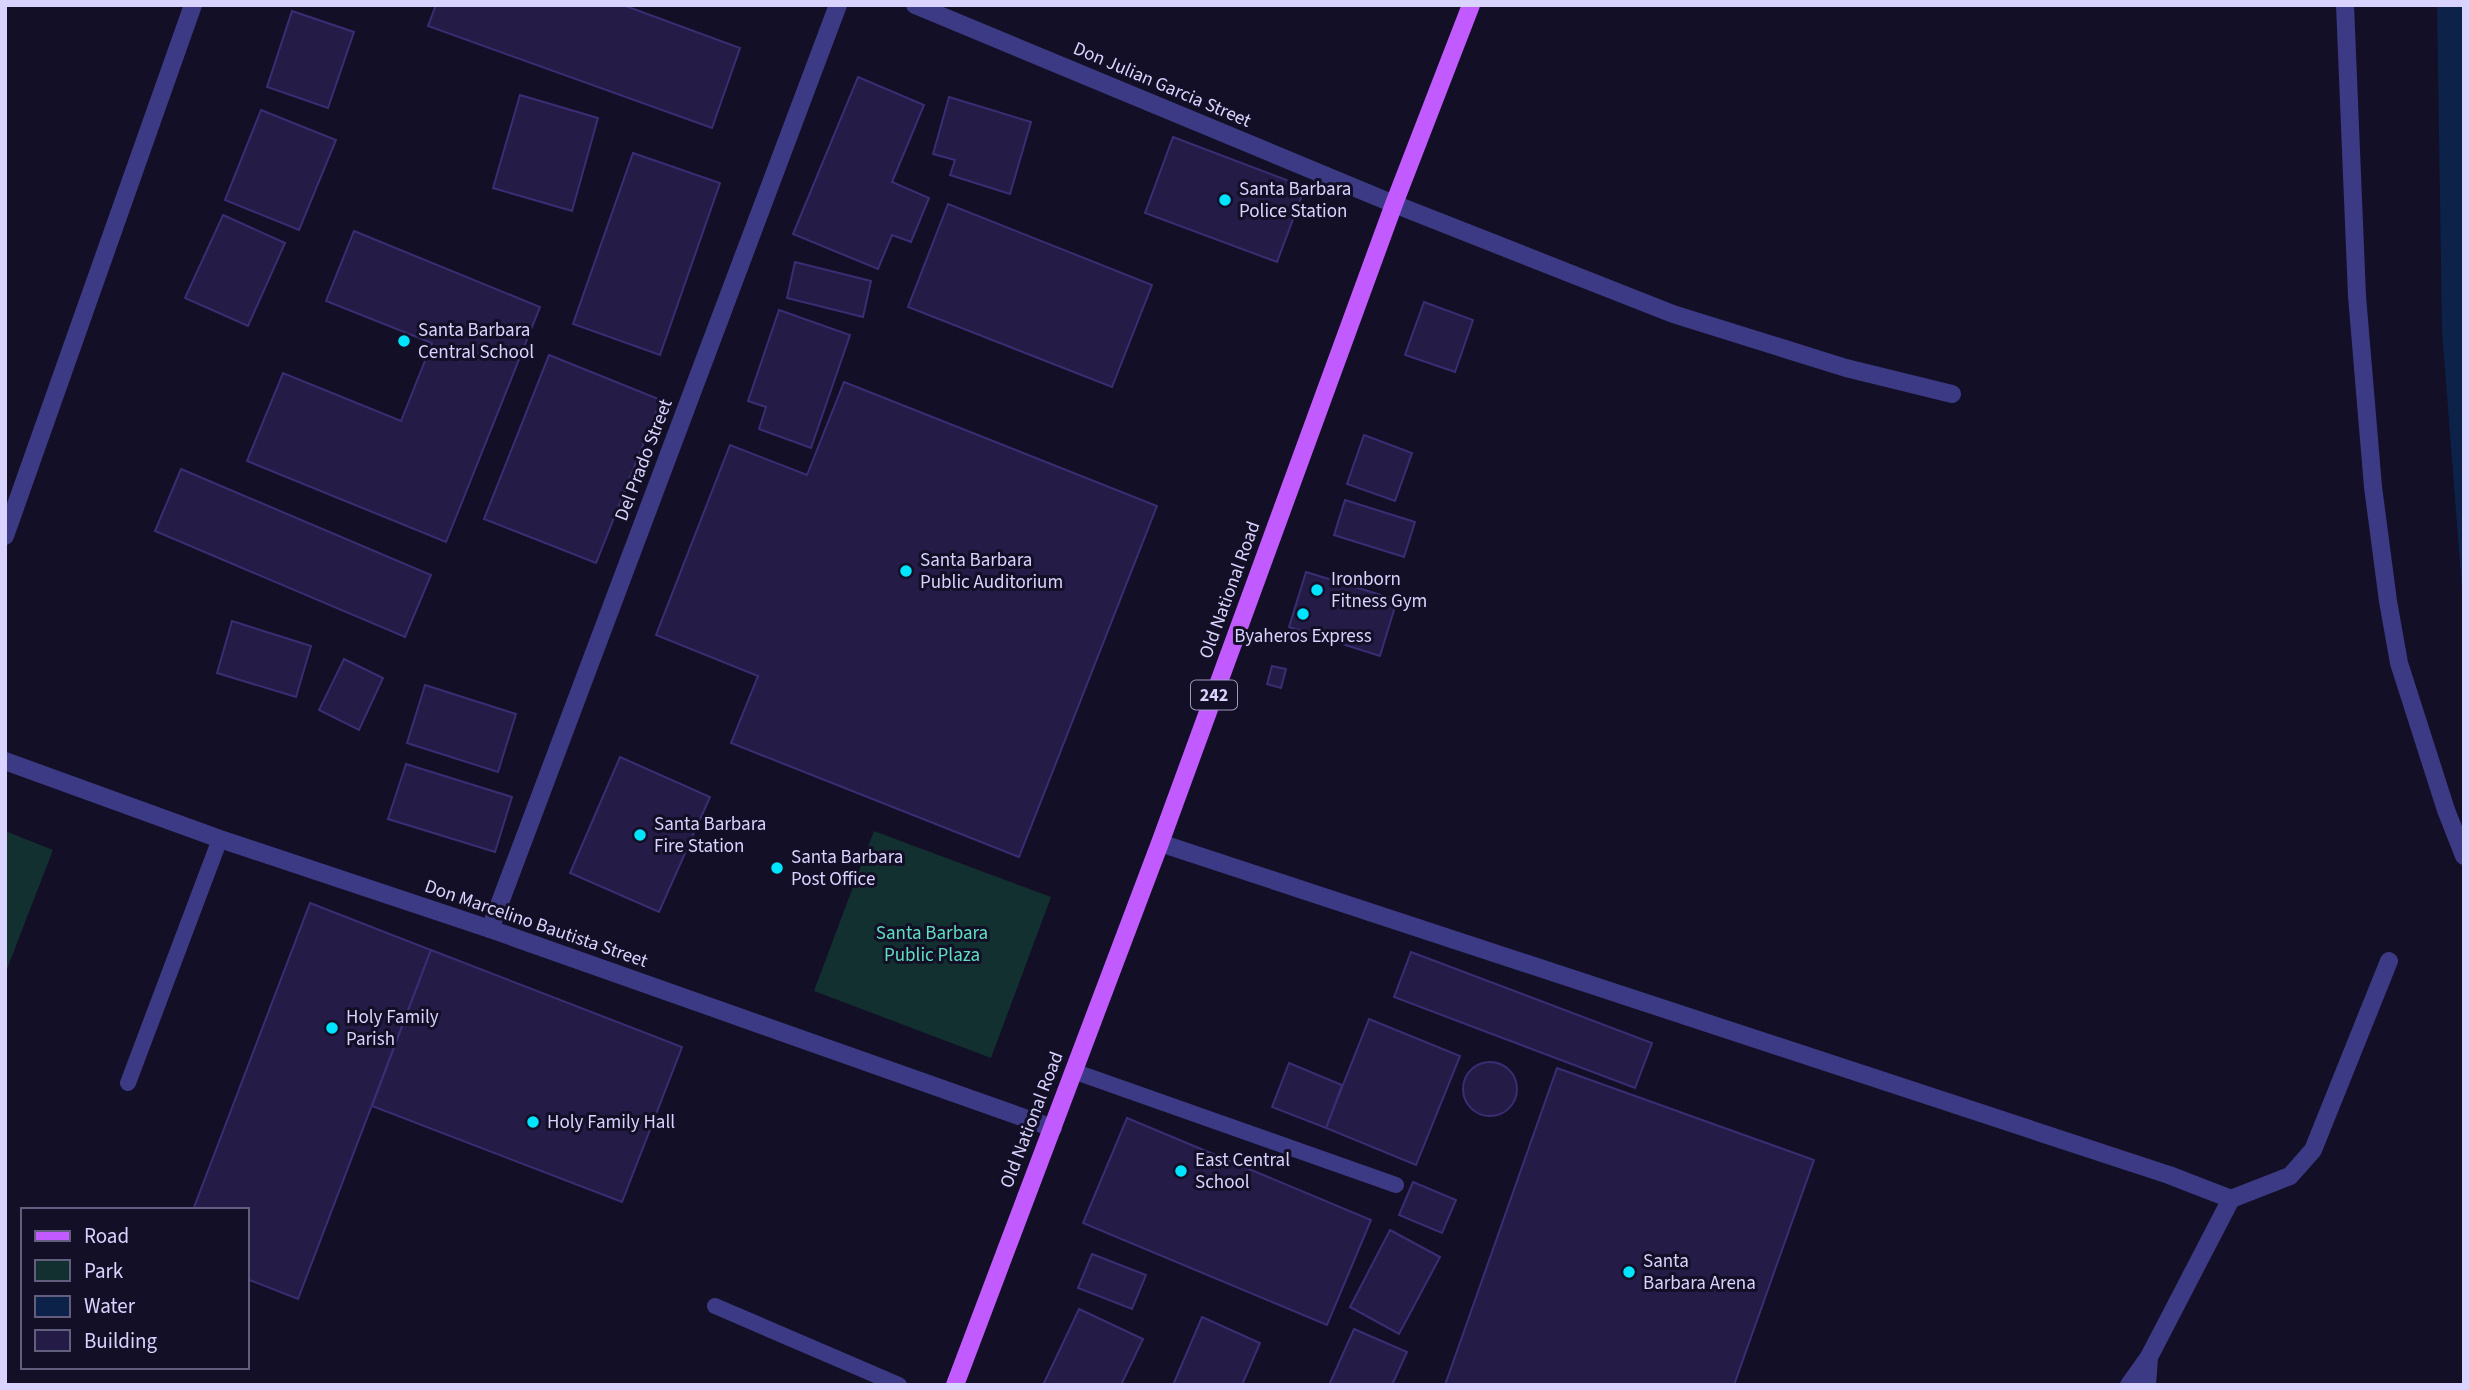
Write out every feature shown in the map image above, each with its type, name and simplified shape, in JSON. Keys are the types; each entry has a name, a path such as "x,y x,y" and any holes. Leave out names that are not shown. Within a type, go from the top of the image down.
{"main road":[{"name":"Old National Road","path":"956,1385 1160,843 1394,204 1471,5"}],"street":[{"path":"5,536 193,5"},
{"name":"Del Prado Street","path":"489,929 838,5"},
{"name":"Don Julian Garcia Street","path":"915,5 1394,204 1673,314 1846,368 1952,394"},
{"path":"2345,5 2357,296 2373,487 2388,601 2399,663 2446,810 2464,856"},
{"name":"Don Marcelino Bautista Street","path":"5,761 220,839 489,929 1053,1128"},
{"path":"1160,843 2169,1175 2231,1199"},
{"path":"2129,1385 2149,1357 2231,1199 2290,1176 2314,1150 2389,961"},
{"path":"2147,1385 2149,1357"}],"lane":[{"path":"128,1083 220,839"},
{"path":"1073,1071 1396,1185"},
{"path":"715,1306 899,1385"}],"green space":[{"path":"5,831 53,850 5,974"},
{"name":"Santa Barbara Public Plaza","path":"874,831 1051,897 991,1058 814,991"}],"water":[{"path":"2437,5 2464,5 2464,614 2442,331"}],"building":[{"path":"436,5 623,5 740,48 712,128 428,26"},
{"path":"292,11 354,32 328,108 267,87"},
{"path":"858,77 924,105 892,182 929,198 911,242 892,235 878,269 793,234"},
{"path":"520,95 598,118 572,211 493,188"},
{"path":"949,97 1031,122 1010,194 950,175 955,160 933,154"},
{"path":"261,110 336,140 299,230 225,200"},
{"name":"Santa Barbara Police Station","path":"1173,137 1305,187 1277,262 1145,213"},
{"path":"633,153 720,183 660,355 573,324"},
{"path":"948,204 1152,285 1112,387 908,307"},
{"path":"223,215 285,243 248,326 185,298"},
{"path":"354,231 540,307 446,542 247,461 283,373 401,421 432,343 326,301"},
{"path":"795,262 871,281 863,317 787,298"},
{"path":"1424,302 1473,320 1455,372 1405,355"},
{"path":"779,310 850,335 811,448 759,429 766,407 748,401"},
{"path":"549,355 661,400 596,563 484,519"},
{"name":"Santa Barbara Public Auditorium","path":"844,382 1157,506 1019,857 731,743 758,676 656,635 730,445 807,475"},
{"path":"1364,435 1412,453 1395,501 1347,484"},
{"path":"181,469 431,575 405,637 155,531"},
{"path":"1345,500 1415,522 1404,557 1334,535"},
{"path":"1306,572 1397,600 1380,656 1289,627"},
{"path":"232,621 311,646 296,697 217,673"},
{"path":"344,659 383,678 359,730 319,710"},
{"path":"1272,666 1286,669 1281,688 1267,684"},
{"path":"425,685 516,714 498,772 407,743"},
{"name":"Santa Barbara Fire Station","path":"620,757 710,797 659,912 570,873"},
{"path":"406,764 512,797 495,852 388,819"},
{"name":"Holy Family Parish","path":"310,903 431,950 298,1299 248,1279 248,1208 194,1208"},
{"path":"431,950 682,1047 622,1202 372,1106"},
{"path":"1411,952 1652,1043 1635,1088 1394,997"},
{"path":"1369,1019 1460,1056 1416,1165 1326,1128"},
{"path":"1495,1062 1505,1066 1513,1074 1517,1089 1513,1104 1505,1112 1485,1116 1475,1112 1467,1104 1463,1084 1467,1074 1475,1066"},
{"path":"1289,1063 1342,1085 1326,1128 1272,1107"},
{"name":"Santa Barbara Arena","path":"1557,1068 1814,1160 1734,1385 1445,1385"},
{"path":"1127,1118 1371,1220 1327,1325 1083,1223"},
{"path":"1413,1182 1456,1200 1442,1233 1399,1215"},
{"path":"1390,1230 1440,1257 1399,1334 1350,1307"},
{"path":"1092,1254 1146,1275 1132,1309 1078,1288"},
{"path":"1079,1309 1143,1339 1121,1385 1043,1385"},
{"path":"1202,1317 1260,1343 1242,1385 1173,1385"},
{"path":"1354,1329 1407,1352 1392,1385 1329,1385"}],"place":[{"name":"Santa Barbara Police Station","path":"1225,200"},
{"name":"Santa Barbara Central School","path":"404,341"},
{"name":"Santa Barbara Public Auditorium","path":"906,571"},
{"name":"Ironborn Fitness Gym","path":"1317,590"},
{"name":"Byaheros Express","path":"1303,614"},
{"name":"Santa Barbara Fire Station","path":"640,835"},
{"name":"Santa Barbara Post Office","path":"777,868"},
{"name":"Holy Family Parish","path":"332,1028"},
{"name":"Holy Family Hall","path":"533,1122"},
{"name":"East Central School","path":"1181,1171"},
{"name":"Santa Barbara Arena","path":"1629,1272"}]}
